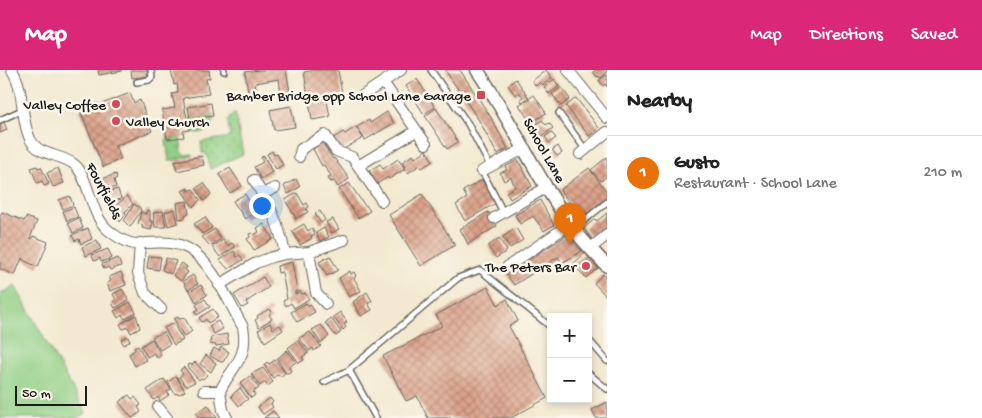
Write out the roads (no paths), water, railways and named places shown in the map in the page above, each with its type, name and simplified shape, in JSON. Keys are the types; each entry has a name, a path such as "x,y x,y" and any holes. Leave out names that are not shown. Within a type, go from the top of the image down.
{"street":[{"name":"Fourfields","path":"12,70 18,85 29,137 34,147 75,165 82,175 94,207 106,228 119,238 134,244 162,241 176,244 190,250 204,261 243,327 245,338 240,359 220,391"},
{"path":"362,96 401,70"},
{"name":"School Lane","path":"477,70 500,103 547,187 572,227 607,266"},
{"path":"568,70 607,118"},
{"path":"383,82 426,144"},
{"path":"358,166 416,131"},
{"path":"583,152 607,132"},
{"path":"300,157 301,149 325,136 336,151 352,157 382,201"},
{"path":"486,168 525,148"},
{"path":"254,180 272,211 280,231 285,254"},
{"path":"499,215 547,187"},
{"path":"262,194 275,188"},
{"path":"507,267 572,227"},
{"path":"591,248 607,235"},
{"path":"219,285 256,263 272,256 309,252 344,240"},
{"path":"140,243 138,273 145,293 161,309"},
{"path":"309,252 316,293 326,304"},
{"path":"204,391 220,391 223,410 227,418"},
{"path":"158,407 167,418"}],"lane":[{"path":"137,82 149,80 152,77 151,70"},
{"path":"431,70 468,124 486,168 499,215"},
{"path":"0,120 22,110"},
{"path":"559,113 583,152"},
{"path":"572,227 607,202"},
{"path":"324,382 349,370 458,278 480,270 547,324"},
{"path":"592,344 607,361"},
{"path":"349,370 376,418"},
{"path":"592,377 607,390"}],"place":[{"name":"Bamber Bridge opp School Lane Garage","path":"481,95"},
{"name":"Valley Coffee","path":"116,104"},
{"name":"Valley Church","path":"116,121"},
{"name":"Gusto","path":"570,244"},
{"name":"The Peters Bar","path":"586,266"}]}
